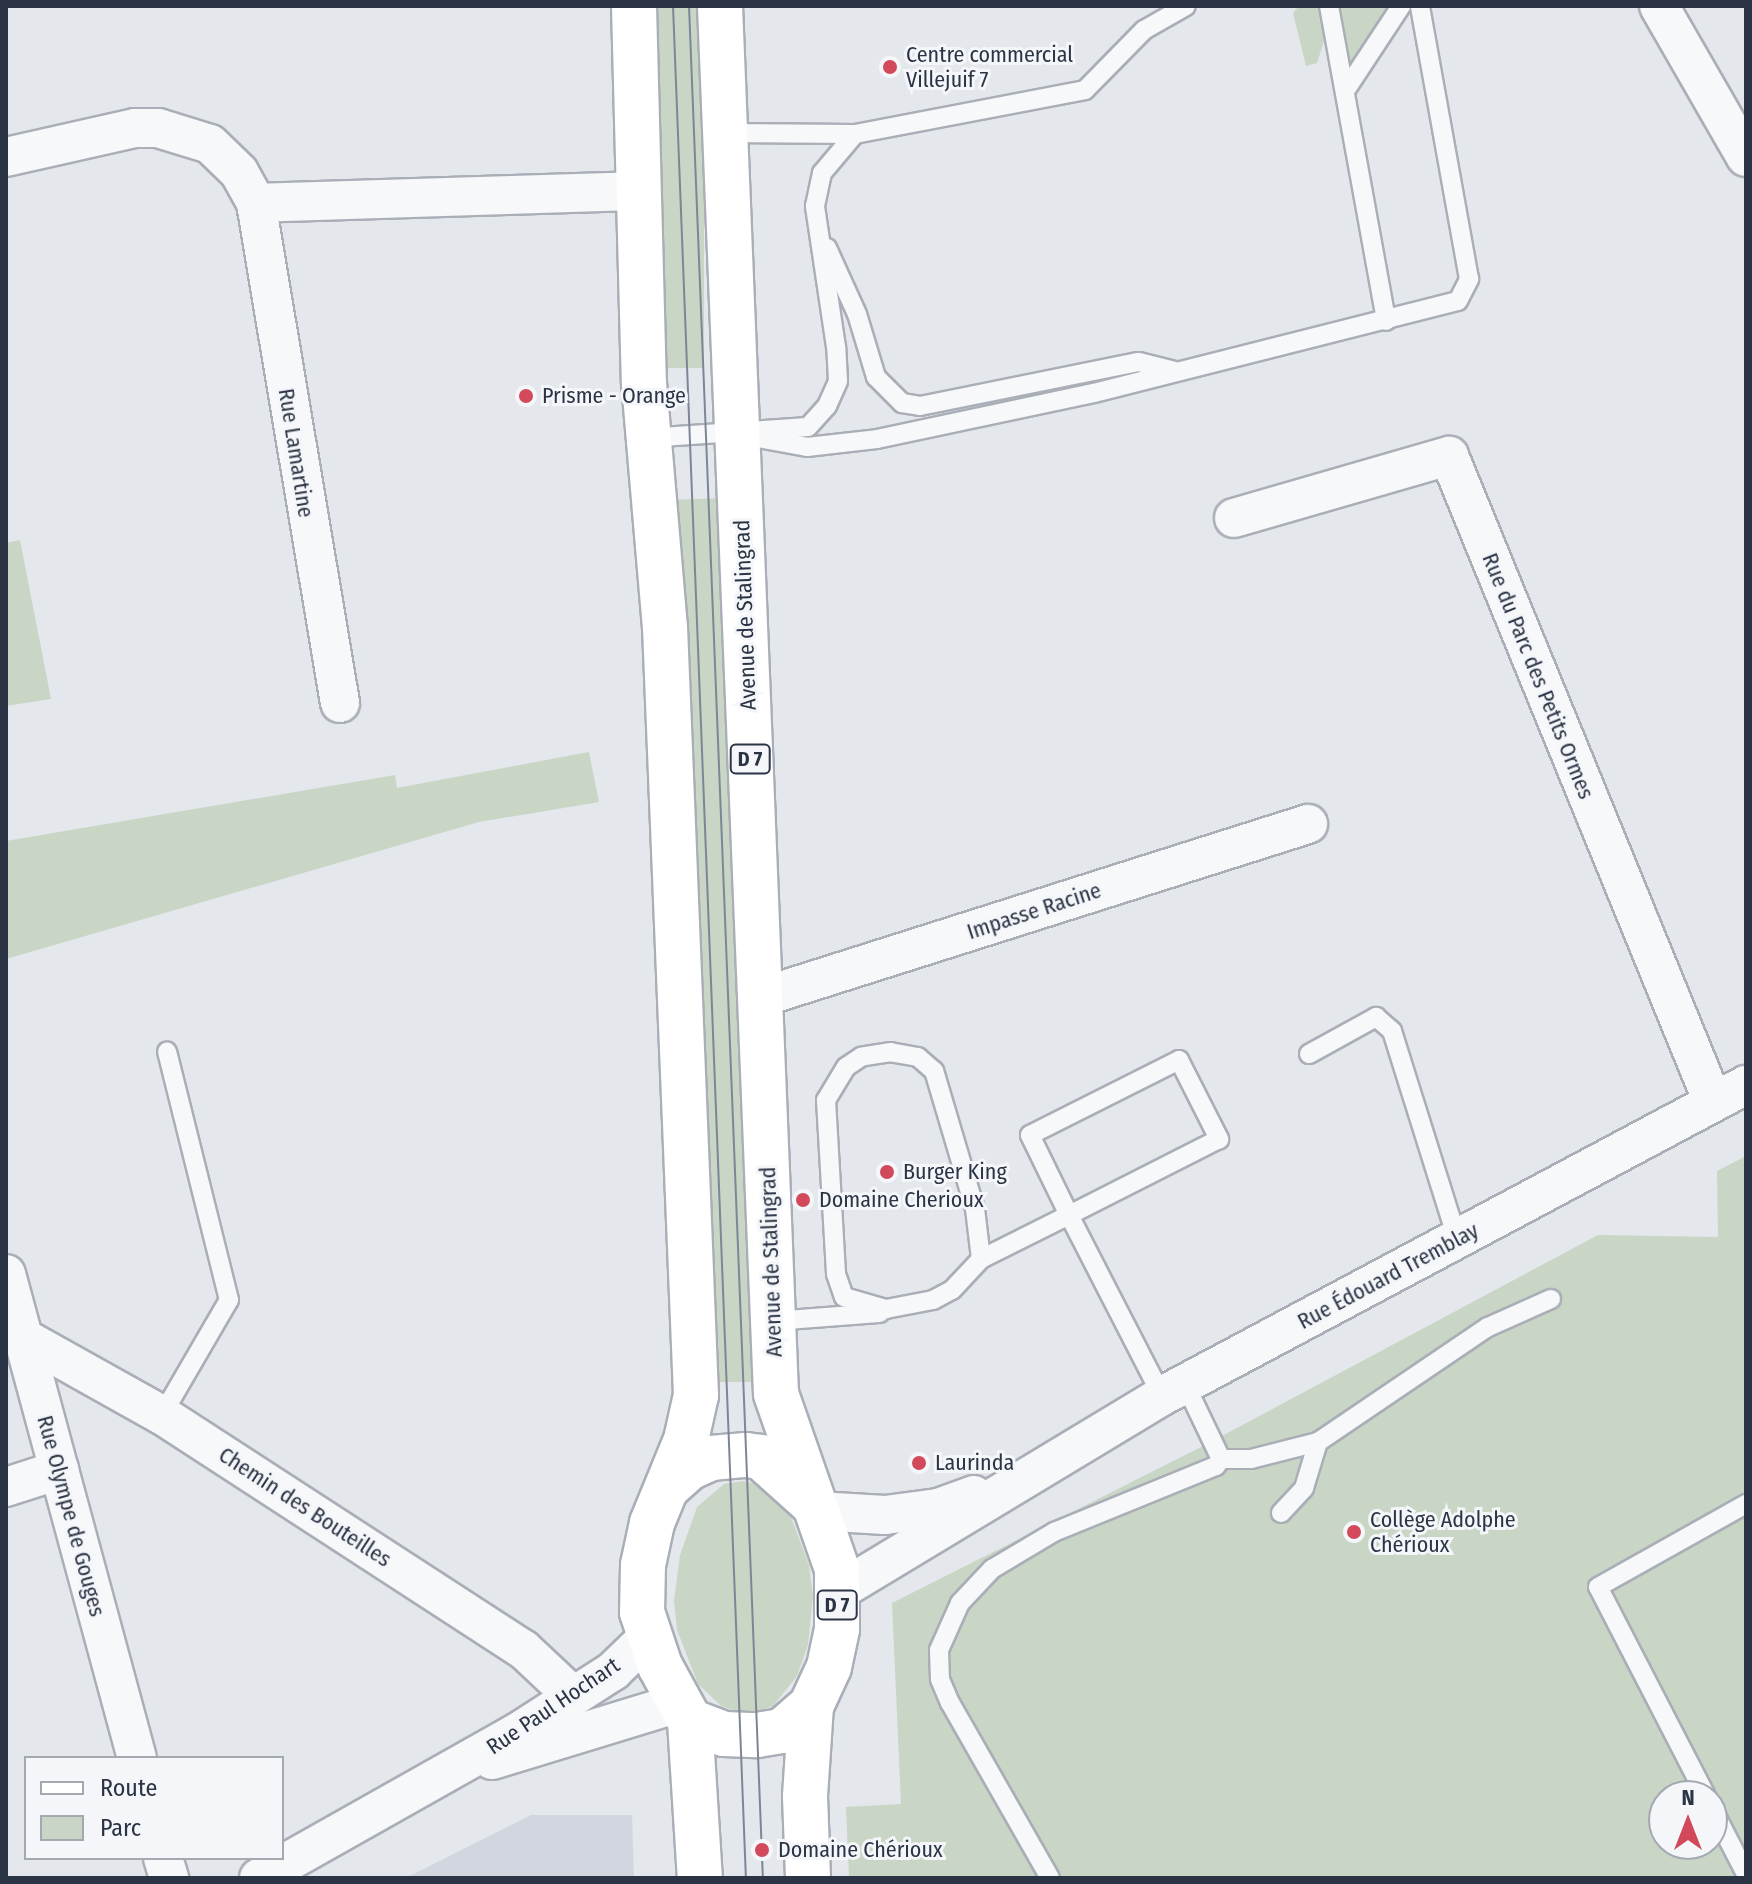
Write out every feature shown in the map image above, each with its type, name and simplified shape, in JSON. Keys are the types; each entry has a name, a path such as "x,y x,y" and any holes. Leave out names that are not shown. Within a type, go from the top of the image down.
{"main road":[{"path":"634,6 647,438 666,642 696,1395 669,1486 652,1523 643,1565 647,1638 684,1712 700,1878"},
{"name":"Avenue de Stalingrad","path":"720,6 741,435 759,998 776,1394 816,1508"},
{"path":"669,1486 689,1468 711,1458 761,1457 816,1508"},
{"name":"D 7","path":"808,1878 805,1796 811,1706 829,1667 837,1592 837,1569 816,1508"},
{"name":"D 7","path":"684,1712 724,1734 757,1735 782,1731 811,1706"}],"street":[{"path":"1659,6 1746,157"},
{"name":"Rue Lamartine","path":"6,157 135,128 189,134 228,158 256,203 340,703"},
{"path":"256,203 639,191"},
{"name":"Rue du Parc des Petits Ormes","path":"1234,518 1449,456 1713,1102"},
{"name":"Impasse Racine","path":"759,998 1308,824"},
{"name":"Rue Édouard Tremblay","path":"837,1592 1173,1390 1746,1085"},
{"name":"Rue Olympe de Gouges","path":"6,1274 136,1756"},
{"name":"Chemin des Bouteilles","path":"24,1338 162,1415 523,1649 573,1696"},
{"path":"6,1487 59,1470"},
{"name":"Rue Édouard Tremblay","path":"816,1508 885,1515 938,1508 1034,1474"},
{"name":"Rue Paul Hochart","path":"259,1878 455,1771 613,1671 647,1638"},
{"name":"Rue Paul Hochart","path":"455,1771 684,1712"}],"lane":[{"path":"726,133 855,134 1085,90 1144,30 1186,6"},
{"path":"1329,6 1386,321"},
{"path":"1345,91 1401,6"},
{"path":"741,435 807,447 838,446 1178,372 1449,305 1464,294 1469,279 1420,6"},
{"path":"647,438 741,435 808,427 827,406 838,381 815,206 822,173 855,134"},
{"path":"818,231 857,314 876,377 902,403 920,406 1139,362 1178,372"},
{"path":"1309,1054 1376,1017 1392,1031 1457,1239"},
{"path":"162,1415 229,1300 167,1052"},
{"path":"886,1309 849,1301 836,1274 826,1100 835,1079 861,1057 907,1054 928,1065 940,1080 975,1209 981,1259"},
{"path":"773,1321 873,1317 886,1309 933,1300 952,1290 981,1259 1069,1215 1219,1139 1179,1060 1030,1135 1069,1215 1173,1390 1221,1459"},
{"path":"1050,1878 950,1703 940,1679 939,1650 960,1603 992,1569 1054,1532 1200,1476 1221,1459 1251,1459 1318,1442 1488,1327 1551,1299"},
{"path":"1281,1513 1304,1488 1318,1442"},
{"path":"1698,1780 1598,1587 1746,1504"},
{"path":"1728,1839 1746,1874"}],"shaded area":[{"path":"531,1815 632,1815 634,1878 406,1878"}],"green space":[{"path":"658,6 704,6 704,368 658,368"},
{"path":"1299,6 1318,7 1325,38 1317,63 1306,66 1293,13"},
{"path":"1342,6 1389,6 1350,66 1338,12"},
{"path":"723,498 758,1382 712,1382 668,500"},
{"path":"20,540 51,699 6,706 6,543"},
{"path":"589,752 599,802 479,822 6,959 6,841 395,775 397,788"},
{"name":"Collège Adolphe Chérioux","path":"1746,1156 1746,1878 849,1878 846,1807 901,1804 892,1603 1203,1446 1598,1235 1718,1237 1717,1171"},
{"path":"744,1481 761,1485 789,1512 809,1565 813,1596 808,1645 797,1676 773,1706 748,1715 721,1706 698,1684 677,1630 674,1601 680,1555 697,1507 724,1484"}],"tram line":[{"path":"673,6 746,1878"},
{"path":"689,6 763,1878"}],"place":[{"name":"Centre commercial Villejuif 7","path":"890,67"},
{"name":"Prisme - Orange","path":"526,396"},
{"name":"Burger King","path":"887,1172"},
{"name":"Domaine Cherioux","path":"803,1200"},
{"name":"Laurinda","path":"919,1463"},
{"name":"Collège Adolphe Chérioux","path":"1354,1532"},
{"name":"Domaine Chérioux","path":"762,1850"}]}
